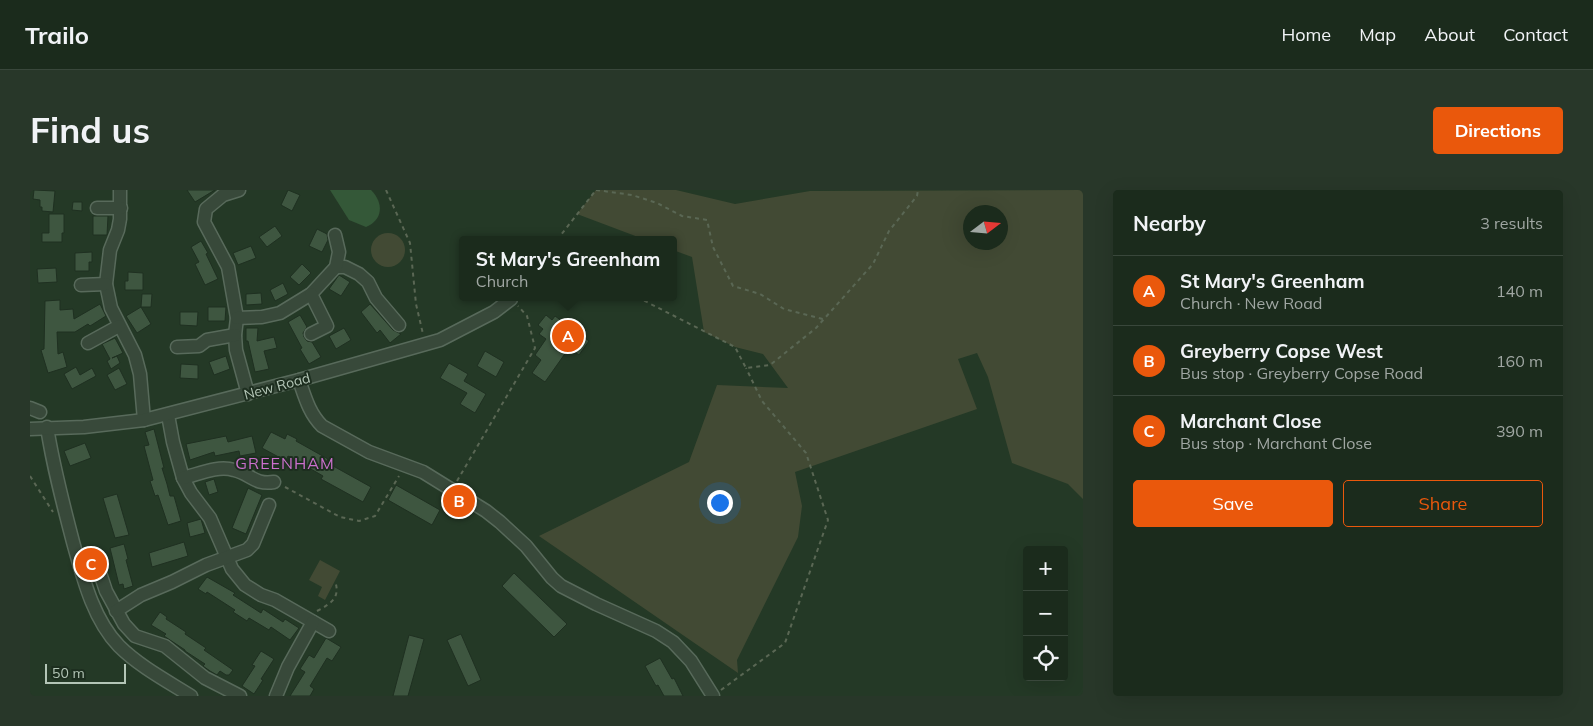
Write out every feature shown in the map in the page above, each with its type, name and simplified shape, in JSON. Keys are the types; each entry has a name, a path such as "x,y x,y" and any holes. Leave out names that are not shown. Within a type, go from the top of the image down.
{"street":[{"path":"120,190 121,208 118,230 110,250 106,284 110,308 135,355 140,374 144,420"},
{"path":"239,190 224,195 206,209 204,222 228,267 236,318 236,350 248,394"},
{"path":"98,208 121,208"},
{"path":"236,318 262,317 280,313 311,294 336,267 339,252 335,235"},
{"path":"336,267 345,267 359,274 368,282 376,298 398,325"},
{"path":"81,285 106,284"},
{"path":"311,294 327,326 311,334"},
{"name":"New Road","path":"30,429 84,427 144,420 248,394 440,340 494,312 508,301"},
{"path":"88,343 119,326"},
{"path":"177,347 198,346 207,340 235,335"},
{"path":"299,380 309,408 322,426 369,452 423,472 486,511 526,546 552,578 561,586 656,631 674,642 691,661 713,696"},
{"path":"168,415 183,478 191,493 210,518 232,569 244,585 329,631"},
{"path":"47,428 51,456 70,529 83,575 99,617 110,635 132,657 191,696"},
{"path":"183,478 214,470 233,469 263,484 274,482"},
{"path":"116,611 142,595 206,565 247,550 253,544 269,506"},
{"path":"98,570 116,611 135,636 165,646 205,678 240,696"},
{"path":"276,696 310,620"}],"path":[{"path":"386,190 410,243 416,304 427,344"},
{"path":"560,236 596,190 632,195 657,203 682,216 707,220 713,247 733,286 760,294 784,309 823,320"},
{"path":"746,368 770,365 816,328 873,264 889,231 917,196 918,190"},
{"path":"456,483 535,348 527,316 513,301"},
{"path":"646,301 735,347 762,401 806,453 828,520 785,643 713,696"},
{"path":"274,482 340,517 359,521 375,516 400,474"},
{"path":"310,620 332,602 337,591 335,581"}],"shaded area":[{"path":"330,190 371,190 380,206 376,220 366,227 349,220"},
{"path":"596,190 676,190 735,204 810,191 1083,190 1083,499 1068,484 1012,463 988,377 977,353 958,359 977,409 795,472 802,506 798,537 737,660 738,673 539,536 689,462 717,385 788,388 763,354 735,347 704,332 692,257 677,251 677,236 635,236 577,214"},
{"path":"388,233 395,234 400,238 404,243 404,257 400,262 395,266 388,267 381,266 376,262 372,257 371,250 372,243 376,238 381,234"},
{"path":"320,560 340,571 325,600 318,596 322,587 309,580"}],"building":[{"path":"34,190 55,191 53,212 42,211 40,200 33,199"},
{"path":"187,190 215,190 195,202"},
{"path":"288,190 300,195 292,211 281,205"},
{"path":"73,202 82,202 82,211 72,210"},
{"path":"49,214 64,214 62,242 42,242 42,233 49,233"},
{"path":"93,216 108,216 107,235 93,235"},
{"path":"275,226 282,236 267,247 259,237"},
{"path":"317,229 327,234 328,240 322,252 309,246"},
{"path":"201,241 218,279 205,285 195,264 199,262 191,247"},
{"path":"251,246 256,258 238,265 233,253"},
{"path":"92,252 92,262 89,262 89,271 75,271 75,253"},
{"path":"302,264 311,273 299,285 290,277"},
{"path":"56,268 57,282 38,283 37,269"},
{"path":"128,272 143,273 143,290 125,290"},
{"path":"339,275 350,282 341,296 329,289"},
{"path":"283,283 288,294 275,301 270,290"},
{"path":"261,293 262,304 246,305 246,294"},
{"path":"142,294 152,294 151,307 141,307"},
{"path":"60,300 60,310 73,309 74,319 100,304 106,316 90,326 88,324 75,332 57,332 58,354 63,352 67,367 48,373 41,350 44,349 45,301"},
{"path":"370,304 393,330 401,334 390,343 380,330 377,333 361,312"},
{"path":"141,307 151,324 137,333 126,316"},
{"path":"208,307 226,307 225,321 208,321"},
{"path":"180,312 198,312 197,326 180,325"},
{"path":"300,315 307,327 303,333 304,337 307,341 312,342 321,357 309,364 288,322"},
{"path":"546,315 552,320 555,316 589,341 579,355 569,348 545,382 532,373 541,360 535,355 546,339 539,334 543,329 538,325"},
{"path":"246,328 258,328 257,341 274,337 277,348 264,351 269,369 255,372 248,341 246,341"},
{"path":"344,328 351,340 336,349 329,336"},
{"path":"115,338 123,353 112,358 117,356 120,363 111,369 107,361 110,359 102,344"},
{"path":"485,351 504,362 496,377 477,366"},
{"path":"226,356 230,369 214,375 209,362"},
{"path":"449,363 468,374 464,381 486,394 475,413 460,404 467,393 440,378"},
{"path":"181,364 198,365 198,379 180,378"},
{"path":"76,367 80,375 92,368 96,376 72,389 64,374"},
{"path":"119,368 127,384 115,390 107,375"},
{"path":"154,429 170,496 174,496 181,521 168,525 158,495 155,496 150,481 153,480 144,446 149,445 145,432"},
{"path":"271,432 285,439 287,434 297,439 296,441 328,459 326,462 371,487 363,502 321,479 323,476 288,456 286,461 262,448"},
{"path":"226,436 228,442 252,436 256,453 240,456 239,451 215,456 214,452 190,460 186,444"},
{"path":"85,443 91,458 70,466 64,451"},
{"path":"214,479 218,492 209,495 205,482"},
{"path":"396,485 440,510 432,525 388,500"},
{"path":"248,488 262,495 246,534 232,528"},
{"path":"117,494 129,535 115,538 103,498"},
{"path":"201,519 205,533 190,537 187,523"},
{"path":"184,542 188,556 152,567 149,553"},
{"path":"124,544 133,586 124,589 123,584 119,585 110,548"},
{"path":"514,573 567,624 554,637 502,586"},
{"path":"207,577 235,593 233,595 261,613 263,609 283,622 285,619 299,628 290,640 271,627 269,630 249,618 247,621 233,612 235,610 207,592 206,594 198,589"},
{"path":"160,612 167,617 166,619 186,632 185,634 206,648 204,650 233,670 229,675 220,671 217,675 210,671 203,666 205,664 151,625"},
{"path":"461,634 481,680 468,686 447,640"},
{"path":"409,635 424,639 408,696 393,696"},
{"path":"326,638 341,647 332,661 327,658 310,686 314,689 310,696 290,696 305,672 300,669 309,655 314,658"},
{"path":"261,651 274,659 254,694 242,686 255,666 252,665"},
{"path":"660,658 672,679 674,678 683,696 664,696 658,685 656,686 645,666"}],"place":[{"name":"St Mary's Greenham","path":"568,336"},
{"name":"Greyberry Copse West","path":"459,501"},
{"name":"Marchant Close","path":"91,564"}],"district":[{"name":"GREENHAM","path":"285,463"}]}
